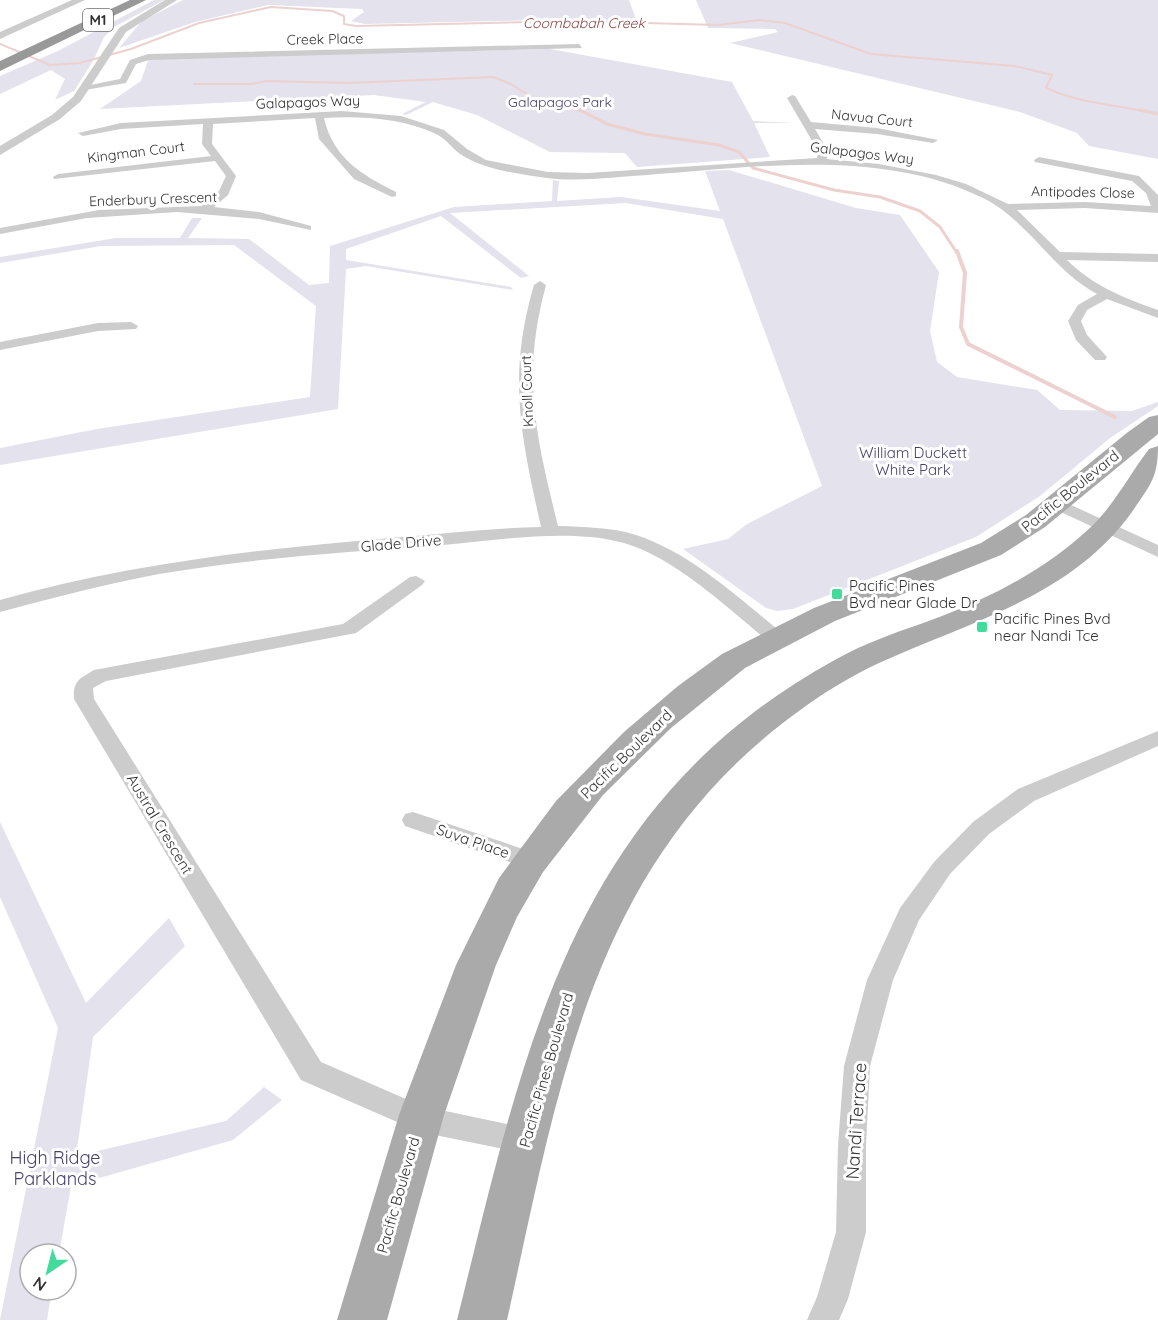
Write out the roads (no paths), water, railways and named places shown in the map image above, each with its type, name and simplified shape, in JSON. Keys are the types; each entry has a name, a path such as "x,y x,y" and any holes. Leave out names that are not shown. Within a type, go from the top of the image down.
{"highway":[{"name":"M1","path":"0,51 109,0"},
{"name":"M1","path":"0,67 140,0"}],"main road":[{"name":"Pacific Boulevard","path":"362,1320 420,1119 466,989 500,913 550,834 590,786 638,738 695,689 744,655 848,604 963,562 993,548 1058,504 1158,422"},
{"name":"Pacific Pines Boulevard","path":"482,1320 524,1140 568,991 604,913 639,853 676,805 714,764 755,728 808,688 870,655 990,607 1031,586 1066,562 1106,528 1158,454"}],"street":[{"path":"4,34 80,0"},
{"path":"0,151 56,117 77,99 115,40 129,23 172,0"},
{"name":"Creek Place","path":"85,87 123,81 133,62 148,57 579,46"},
{"path":"792,98 824,151 822,161"},
{"name":"Galapagos Way","path":"83,133 121,126 361,114 416,122 441,132 463,151 477,159 521,171 588,176 761,163 822,161 927,177 970,190 1006,207 1072,272 1108,294 1158,314"},
{"path":"319,115 321,133 358,177 392,194"},
{"path":"203,210 224,193 231,176 207,144 208,121"},
{"name":"Navua Court","path":"807,126 877,130 933,140"},
{"name":"Kingman Court","path":"58,177 217,158"},
{"path":"1039,159 1135,178 1146,185 1155,196 1158,210"},
{"path":"508,180 521,171"},
{"name":"Antipodes Close","path":"1006,207 1086,205 1158,210"},
{"name":"Enderbury Crescent","path":"0,231 98,213 203,210 262,214 307,228"},
{"path":"1057,256 1158,258"},
{"name":"Knoll Court","path":"540,285 529,325 524,358 525,393 527,421 551,533"},
{"path":"1100,357 1084,342 1074,323 1076,313 1086,303 1108,294"},
{"path":"0,346 98,327 131,326"},
{"path":"1058,504 1158,552"},
{"name":"Glade Drive","path":"0,606 55,589 158,567 302,551 551,533 614,535 649,546 776,639"},
{"name":"Austral Crescent","path":"417,581 349,629 101,675 83,685 84,699 311,1071 420,1119 524,1140"},
{"name":"Nandi Terrace","path":"823,1320 832,1299 851,1232 852,1146 857,1066 880,980 909,915 942,868 981,828 1026,795 1158,738"},
{"name":"Suva Place","path":"413,820 533,861"}],"waterway":[{"name":"Coombabah Creek","path":"0,44 50,65 80,63 131,49 199,23 271,7 332,11 344,16 344,24 356,26 573,21 718,25 759,20 785,23 871,54 1015,66 1052,75 1046,88 1058,93 1147,112"},
{"path":"194,84 252,84 267,81 348,83 493,77 511,84 536,100 583,111"},
{"name":"Coombabah Creek","path":"1140,110 1158,114"},
{"path":"583,111 607,124 645,134 719,145 739,152 753,168 834,190 880,197 920,211 940,227 957,253"},
{"path":"957,251 965,273 961,327 968,344 1115,417"}],"place":[{"name":"Pacific Pines Bvd near Glade Dr","path":"837,594"},
{"name":"Pacific Pines Bvd near Nandi Tce","path":"982,627"}],"park label":[{"name":"Galapagos Park","path":"560,102"},
{"name":"William Duckett White Park","path":"913,460"},
{"name":"High Ridge Parklands","path":"55,1167"}]}
